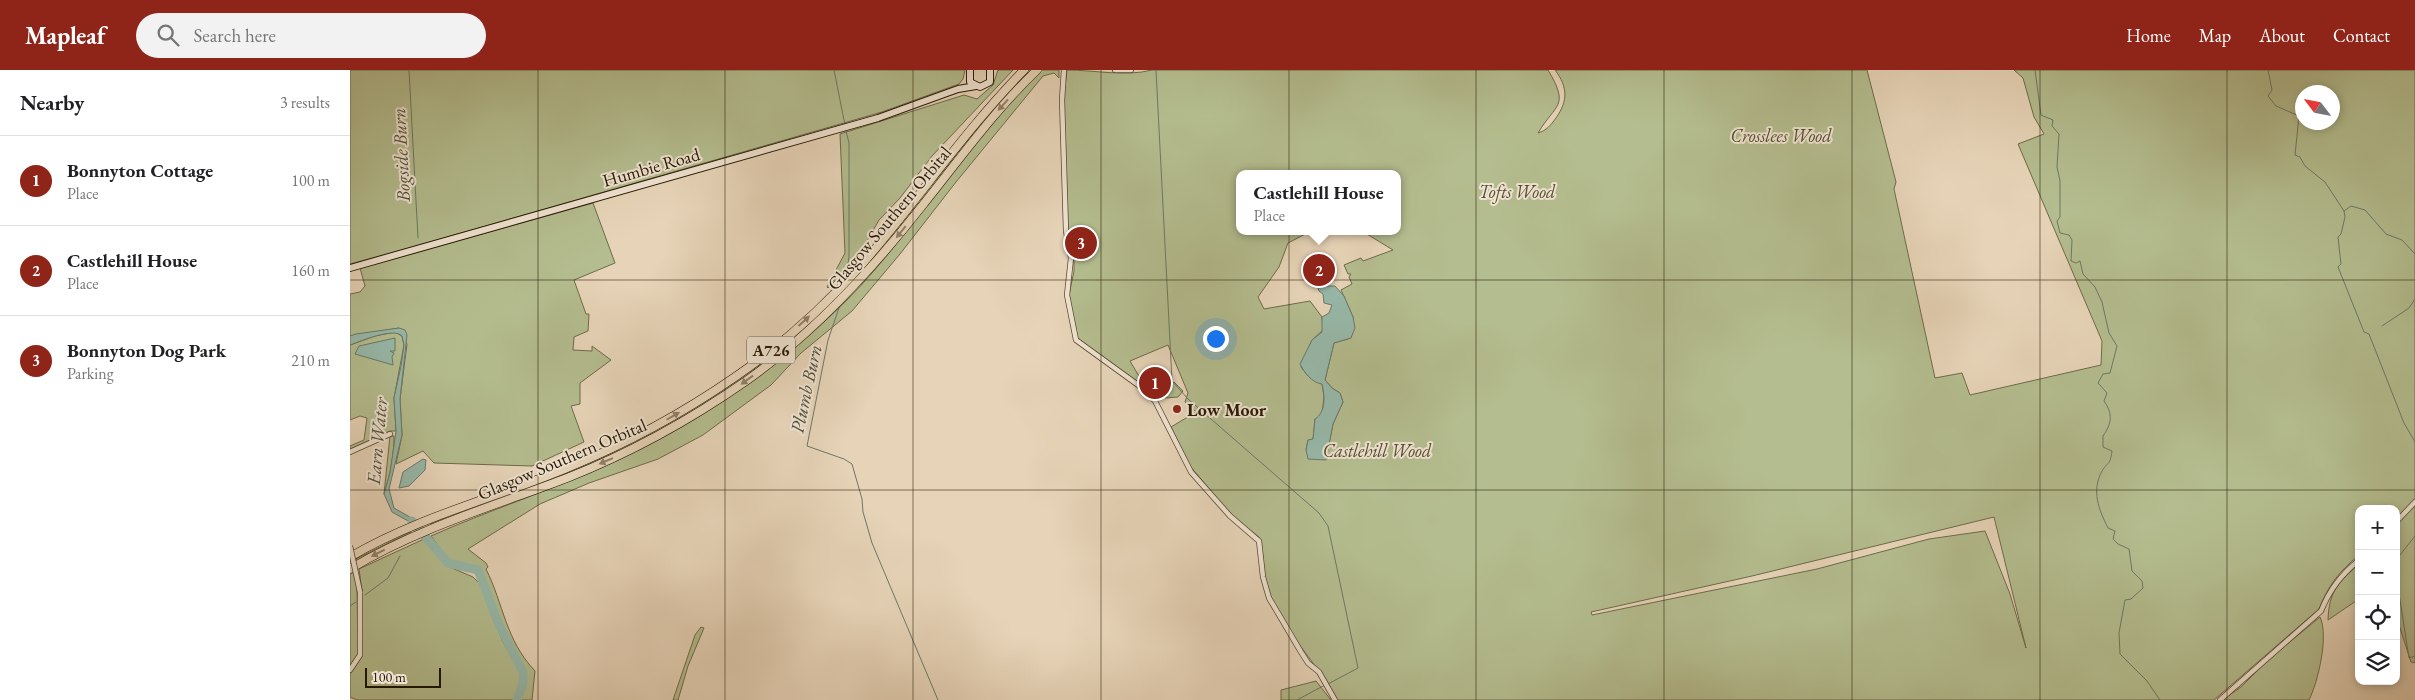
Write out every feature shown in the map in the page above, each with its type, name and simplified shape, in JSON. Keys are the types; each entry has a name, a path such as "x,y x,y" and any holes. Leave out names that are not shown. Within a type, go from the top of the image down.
{"highway":[{"name":"Glasgow Southern Orbital","path":"350,557 399,532 567,468 614,447 681,411 737,376 779,344 862,264 990,105 1024,70"},
{"name":"Glasgow Southern Orbital","path":"350,569 445,523 568,477 617,456 691,418 748,379 791,346 853,287 891,245 988,123 1037,70"}],"street":[{"path":"969,73 970,82 976,86 984,86 990,82 991,70"},
{"path":"1064,70 1062,100 1066,232 1071,258 1067,295 1076,340 1137,385 1155,401 1191,472 1230,516 1259,541 1263,577 1269,598 1301,652 1319,672 1335,700"},
{"path":"1115,70 1131,70"},
{"path":"958,89 966,82 969,73"},
{"name":"Humbie Road","path":"350,268 878,118 958,89 976,86"},
{"path":"350,452 390,434"},
{"path":"2400,518 2415,502"},
{"path":"350,546 360,592 360,655 350,670"},
{"path":"2220,700 2322,611 2329,593 2339,578 2355,564"}],"green space":[{"path":"350,70 965,70 963,79 959,84 882,112 350,265"},
{"path":"998,70 1013,70 932,156 900,198 879,220 858,257 828,288 845,253 840,134 964,95 977,99 993,85"},
{"path":"1028,70 1031,70 1005,98 858,277 807,328 756,370 700,408 642,441 567,474 432,525 431,523 629,443 786,341 896,229 961,146"},
{"path":"1041,70 1059,70 1059,78 1054,73 1043,76 852,311 801,353 771,385 703,435 658,459 589,483 540,504 468,549 486,563 488,567 486,569 511,634 517,647 535,671 532,700 357,700 350,697 350,674 362,653 362,591 359,569 426,538 443,561 452,568 473,577 481,585 502,640 521,674 521,682 524,683 523,668 500,624 491,594 478,569 450,561 431,536 582,476 637,451 702,415 764,372 821,325 873,272 989,124"},
{"path":"1067,70 1131,73 1152,70 1548,70 1555,82 1559,98 1555,110 1538,133 1552,123 1563,106 1564,88 1555,70 1867,70 1896,182 1894,189 1935,378 1962,373 1970,395 2101,365 2102,341 2018,144 2044,134 2034,117 2023,78 2014,70 2415,70 2415,499 2400,515 2400,505 2355,505 2355,559 2335,579 2319,609 2214,700 1337,700 1275,607 1267,586 1259,537 1233,517 1190,466 1171,427 1196,412 1185,402 1188,393 1168,345 1130,361 1146,388 1077,338 1069,295 1074,271 1074,254 1094,250 1088,232 1068,236 1063,103","holes":["1236,170 1401,170 1401,235 1369,235 1393,250 1363,261 1361,258 1344,265 1348,274 1351,274 1349,277 1352,284 1341,290 1353,317 1351,338 1334,343 1325,380 1340,393 1343,402 1333,424 1327,454 1306,450 1308,440 1313,440 1315,419 1322,415 1324,396 1322,384 1308,376 1301,367 1312,340 1323,330 1322,317 1310,301 1264,309 1258,297 1279,267 1288,243 1303,235 1236,235","1994,517 2026,648 2010,594 1985,531 1929,539 1817,569 1592,615 1591,612 1752,576"]},
{"path":"593,203 615,263 574,280 586,314 589,314 588,331 574,337 573,350 592,351 592,346 611,360 580,383 580,404 571,406 584,442 532,466 434,463 423,451 396,464 402,435 400,399 407,344 399,328 350,336 350,294 360,292 365,286 360,268"},
{"path":"395,332 402,336 404,345 394,398 396,431 390,431 350,449 350,446 364,440 367,418 360,416 350,420 350,345 375,336"},
{"path":"1174,382 1183,391 1178,397 1165,398 1163,394"},
{"path":"390,436 394,436 393,451 390,473 384,494"},
{"path":"2415,505 2415,663 2411,662 2400,628 2400,521"},
{"path":"410,532 411,534 357,561 356,559"},
{"path":"2355,568 2355,602 2328,620 2330,602 2336,588"},
{"path":"354,572 357,587 358,655 350,666 350,574"},
{"path":"2320,617 2323,647 2319,671 2309,700 2222,700 2241,687 2269,659"},
{"path":"701,627 704,628 688,666 678,700 673,700 695,635"},
{"path":"1316,681 1331,700 1281,700 1281,690"}],"shaded area":[{"path":"1335,286 1344,296 1353,317 1355,328 1351,338 1334,343 1325,380 1340,393 1343,402 1333,424 1326,460 1308,459 1306,450 1308,440 1313,439 1315,419 1323,408 1324,394 1322,384 1306,374 1300,364 1312,340 1322,332 1322,317 1329,313 1332,305 1324,303 1323,294 1318,288"},
{"path":"399,328 405,330 407,335 400,399 402,435 389,489 394,508 415,520 410,522 392,512 384,494 390,473 396,431 394,398 404,345 402,336 392,333 385,334 350,345 350,336"},
{"path":"395,338 395,351 390,351 394,353 392,357 393,365 355,354 359,346"},
{"path":"423,459 426,460 425,470 409,486 399,488 403,472"}],"waterway":[{"name":"Bogside Burn","path":"409,70 418,238"},
{"name":"Plumb Burn","path":"834,70 845,125"},
{"path":"1156,70 1172,381 1188,399 1319,513 1328,526 1358,668 1328,684"},
{"path":"2035,70 2041,115 2053,120 2052,126 2059,134 2057,167 2060,181 2060,217 2057,221 2060,233 2069,235 2072,240 2071,261 2076,263 2080,261 2083,274 2095,287 2102,302 2109,333 2117,346 2110,373 2103,374 2098,383 2107,393 2104,401 2110,414 2110,423 2103,436 2103,447 2112,451 2110,461 2099,478 2097,493 2099,507 2108,528 2115,531 2113,539 2118,544 2129,549 2132,571 2142,581 2143,588 2131,599 2125,600 2119,633 2120,654 2147,681 2160,700"},
{"path":"2268,70 2272,90 2268,96 2276,106 2299,116 2295,155 2300,157 2305,166 2325,182 2344,211 2345,217 2341,234 2338,237 2341,264 2338,267 2364,332 2369,334 2404,423 2415,442"},
{"name":"Plumb Burn","path":"846,131 849,143 849,257 846,276"},
{"path":"2344,211 2351,206 2365,210 2386,234 2402,240 2415,254"},
{"path":"2382,326 2409,308 2415,299"},
{"name":"Plumb Burn","path":"840,305 828,340 807,446 844,459 852,464 872,543 938,700"},
{"name":"Earn Water","path":"412,521 448,563 478,570 499,625 523,672 523,683 517,700"},
{"path":"2400,555 2415,536"},
{"path":"365,595 388,578 400,556"},
{"path":"2399,595 2409,658 2415,656"},
{"path":"350,606 356,602"},
{"path":"1297,700 1325,685"}],"place":[{"name":"Bonnyton Dog Park","path":"1081,243"},
{"name":"Castlehill House","path":"1319,270"},
{"name":"Bonnyton Cottage","path":"1155,383"},
{"name":"Low Moor","path":"1177,409"}],"park label":[{"name":"Crosslees Wood","path":"1781,135"},
{"name":"Tofts Wood","path":"1517,191"},
{"name":"Castlehill Wood","path":"1377,450"}]}
